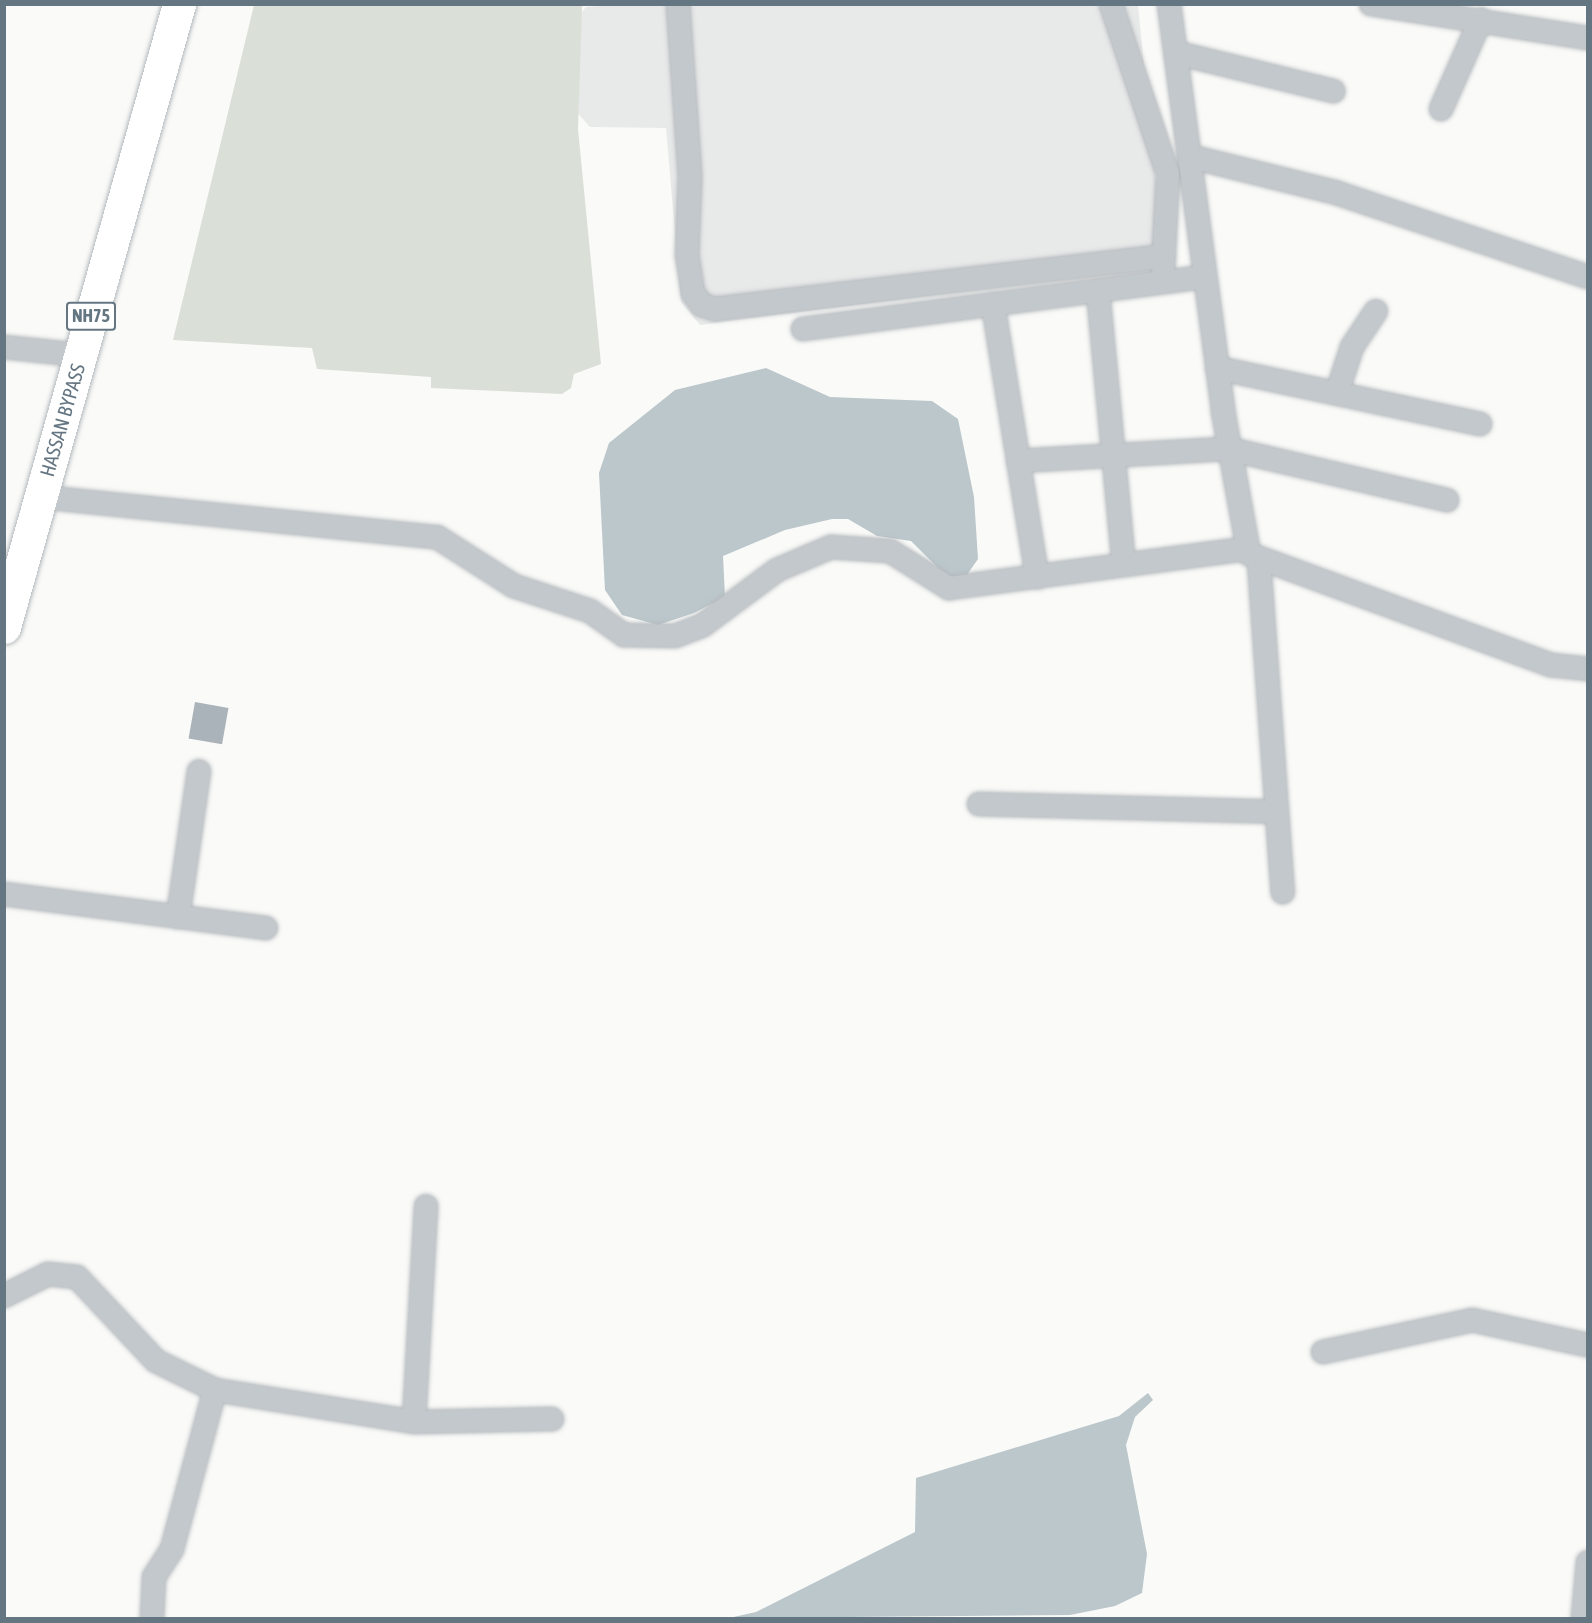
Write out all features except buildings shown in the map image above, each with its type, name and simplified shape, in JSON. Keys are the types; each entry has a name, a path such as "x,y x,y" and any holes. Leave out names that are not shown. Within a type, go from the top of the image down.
{"highway":[{"name":"HASSAN BYPASS","path":"4,627 179,4"}],"street":[{"path":"678,4 690,177 687,255 693,292 702,305 715,309 1164,256"},
{"path":"1111,4 1168,174 1163,282"},
{"path":"1169,4 1192,157 1205,277 1229,448 1253,555 1283,892"},
{"path":"1371,4 1439,9 1587,38"},
{"path":"1442,110 1481,19"},
{"path":"1177,53 1333,91"},
{"path":"1192,157 1337,194 1587,276"},
{"path":"803,329 1205,277"},
{"path":"1098,291 1124,565"},
{"path":"993,304 1037,577"},
{"path":"1337,393 1352,347 1376,311"},
{"path":"4,347 80,355"},
{"path":"1217,368 1480,424"},
{"path":"1018,461 1229,448 1447,500"},
{"path":"41,497 437,537 514,586 590,611 624,635 675,636 703,626 777,570 831,547 890,551 948,588 1124,565 1253,555 1551,664 1587,669"},
{"path":"178,916 199,772"},
{"path":"979,804 1277,812"},
{"path":"4,894 266,928"},
{"path":"414,1422 426,1206"},
{"path":"4,1296 48,1274 77,1277 156,1361 215,1390 414,1422 552,1419"},
{"path":"1323,1352 1472,1320 1587,1345"},
{"path":"152,1618 154,1577 171,1549 215,1390"},
{"path":"1583,1618 1587,1563"}],"shaded area":[{"path":"625,4 1138,5 1164,265 700,325 681,302 666,128 590,127 574,109 576,19 586,7"},
{"path":"254,5 582,5 578,129 601,364 574,374 571,388 562,394 431,388 431,377 317,369 312,348 173,340"},
{"path":"766,368 830,397 932,401 958,419 974,497 978,559 962,582 952,582 911,541 877,536 848,519 832,519 785,530 723,556 725,597 694,613 658,625 622,615 605,590 599,473 609,443 675,390"},
{"path":"1148,1393 1153,1400 1135,1417 1126,1445 1147,1554 1142,1593 1115,1606 1070,1615 729,1618 756,1612 915,1532 916,1478 1119,1416"}]}
